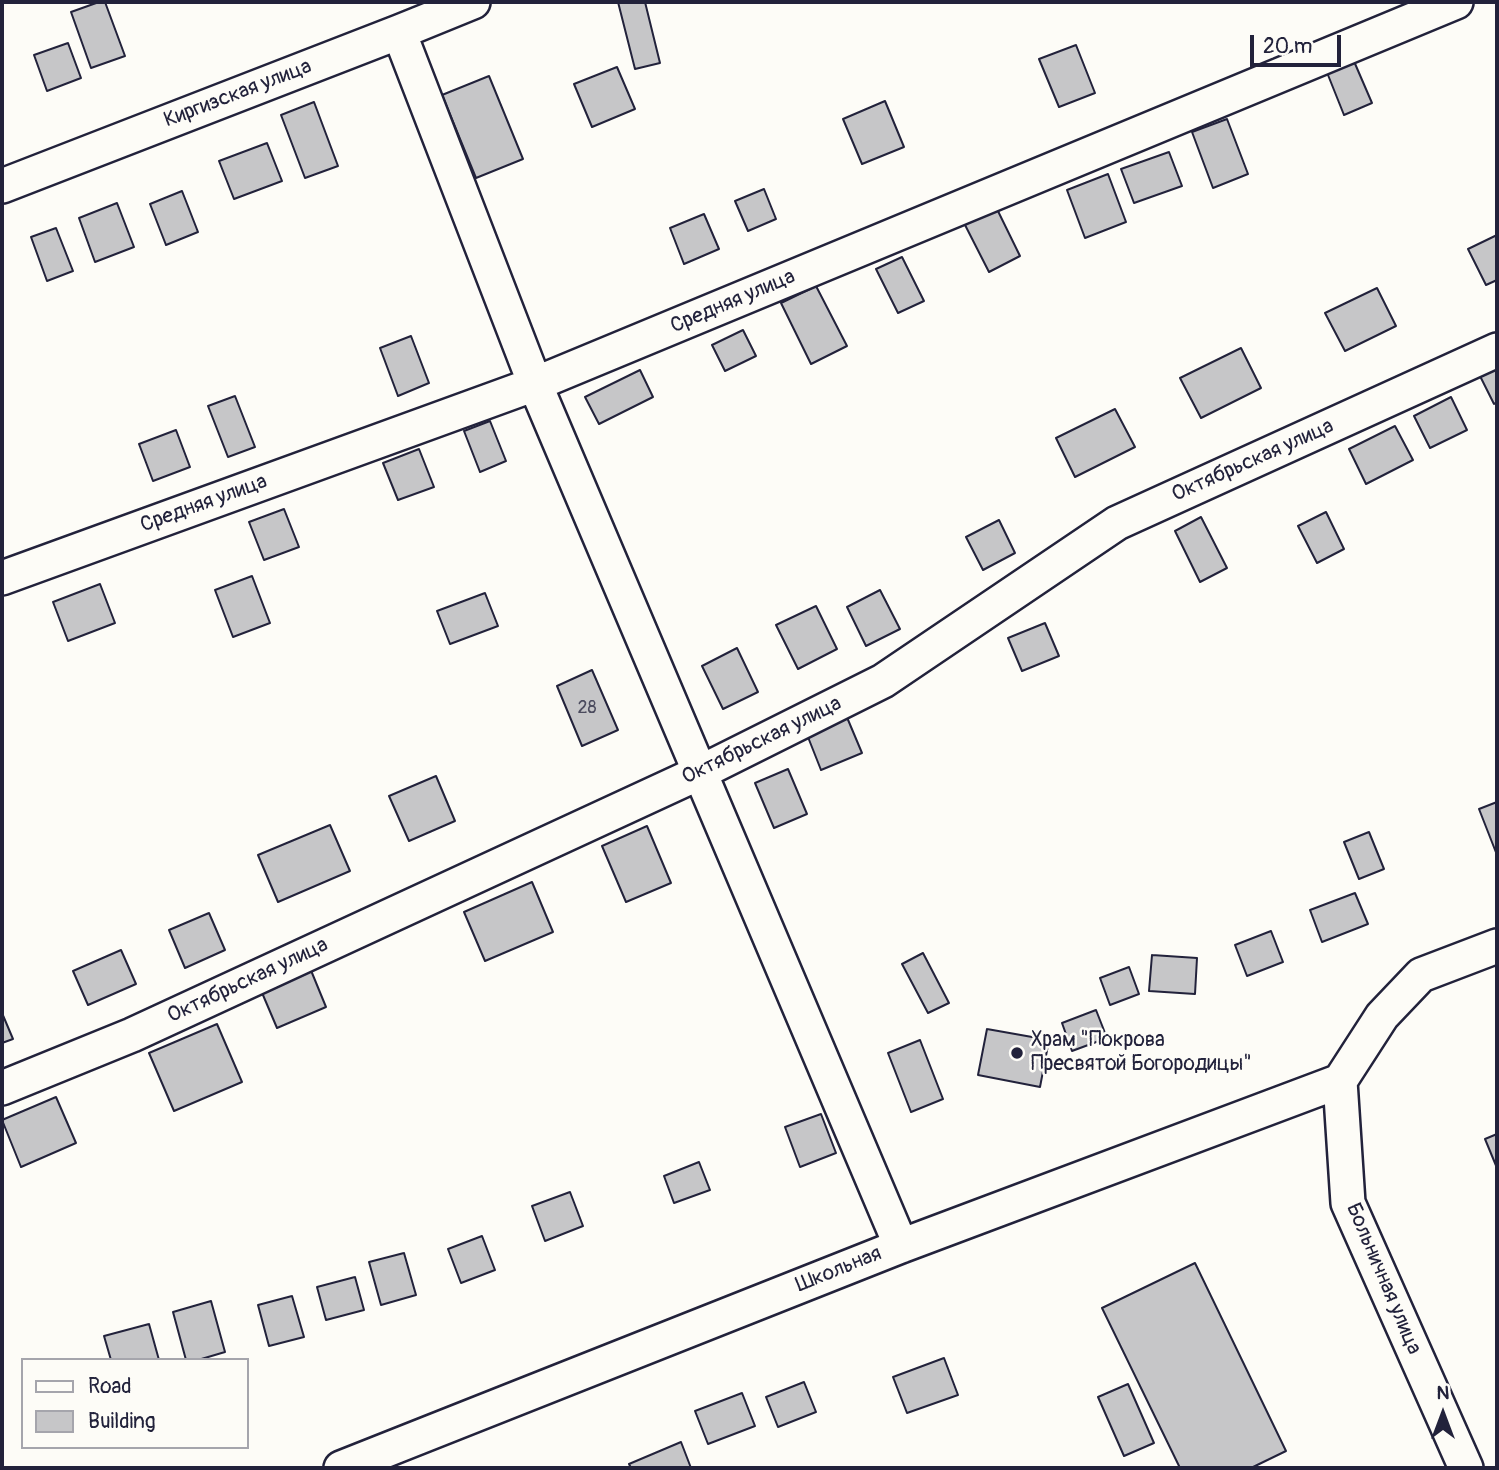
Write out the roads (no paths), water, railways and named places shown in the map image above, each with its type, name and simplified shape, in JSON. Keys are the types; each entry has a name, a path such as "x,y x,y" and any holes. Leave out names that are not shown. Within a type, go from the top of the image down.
{"street":[{"name":"Киргизская улица","path":"2,186 473,2"},
{"name":"Средняя улица","path":"2,578 535,384 1456,2"},
{"path":"399,32 535,384 901,1246"},
{"name":"Октябрьская улица","path":"2,1088 132,1035 701,772 883,681 1117,523 1497,350"},
{"path":"1340,1081 1382,1016 1421,975 1497,946"},
{"name":"Школьная","path":"345,1468 901,1246 1340,1081"},
{"name":"Больничная улица","path":"1340,1081 1348,1203 1466,1468"}],"place":[{"name":"Храм \"Покрова Пресвятой Богородицы\"","path":"1017,1053"}]}
